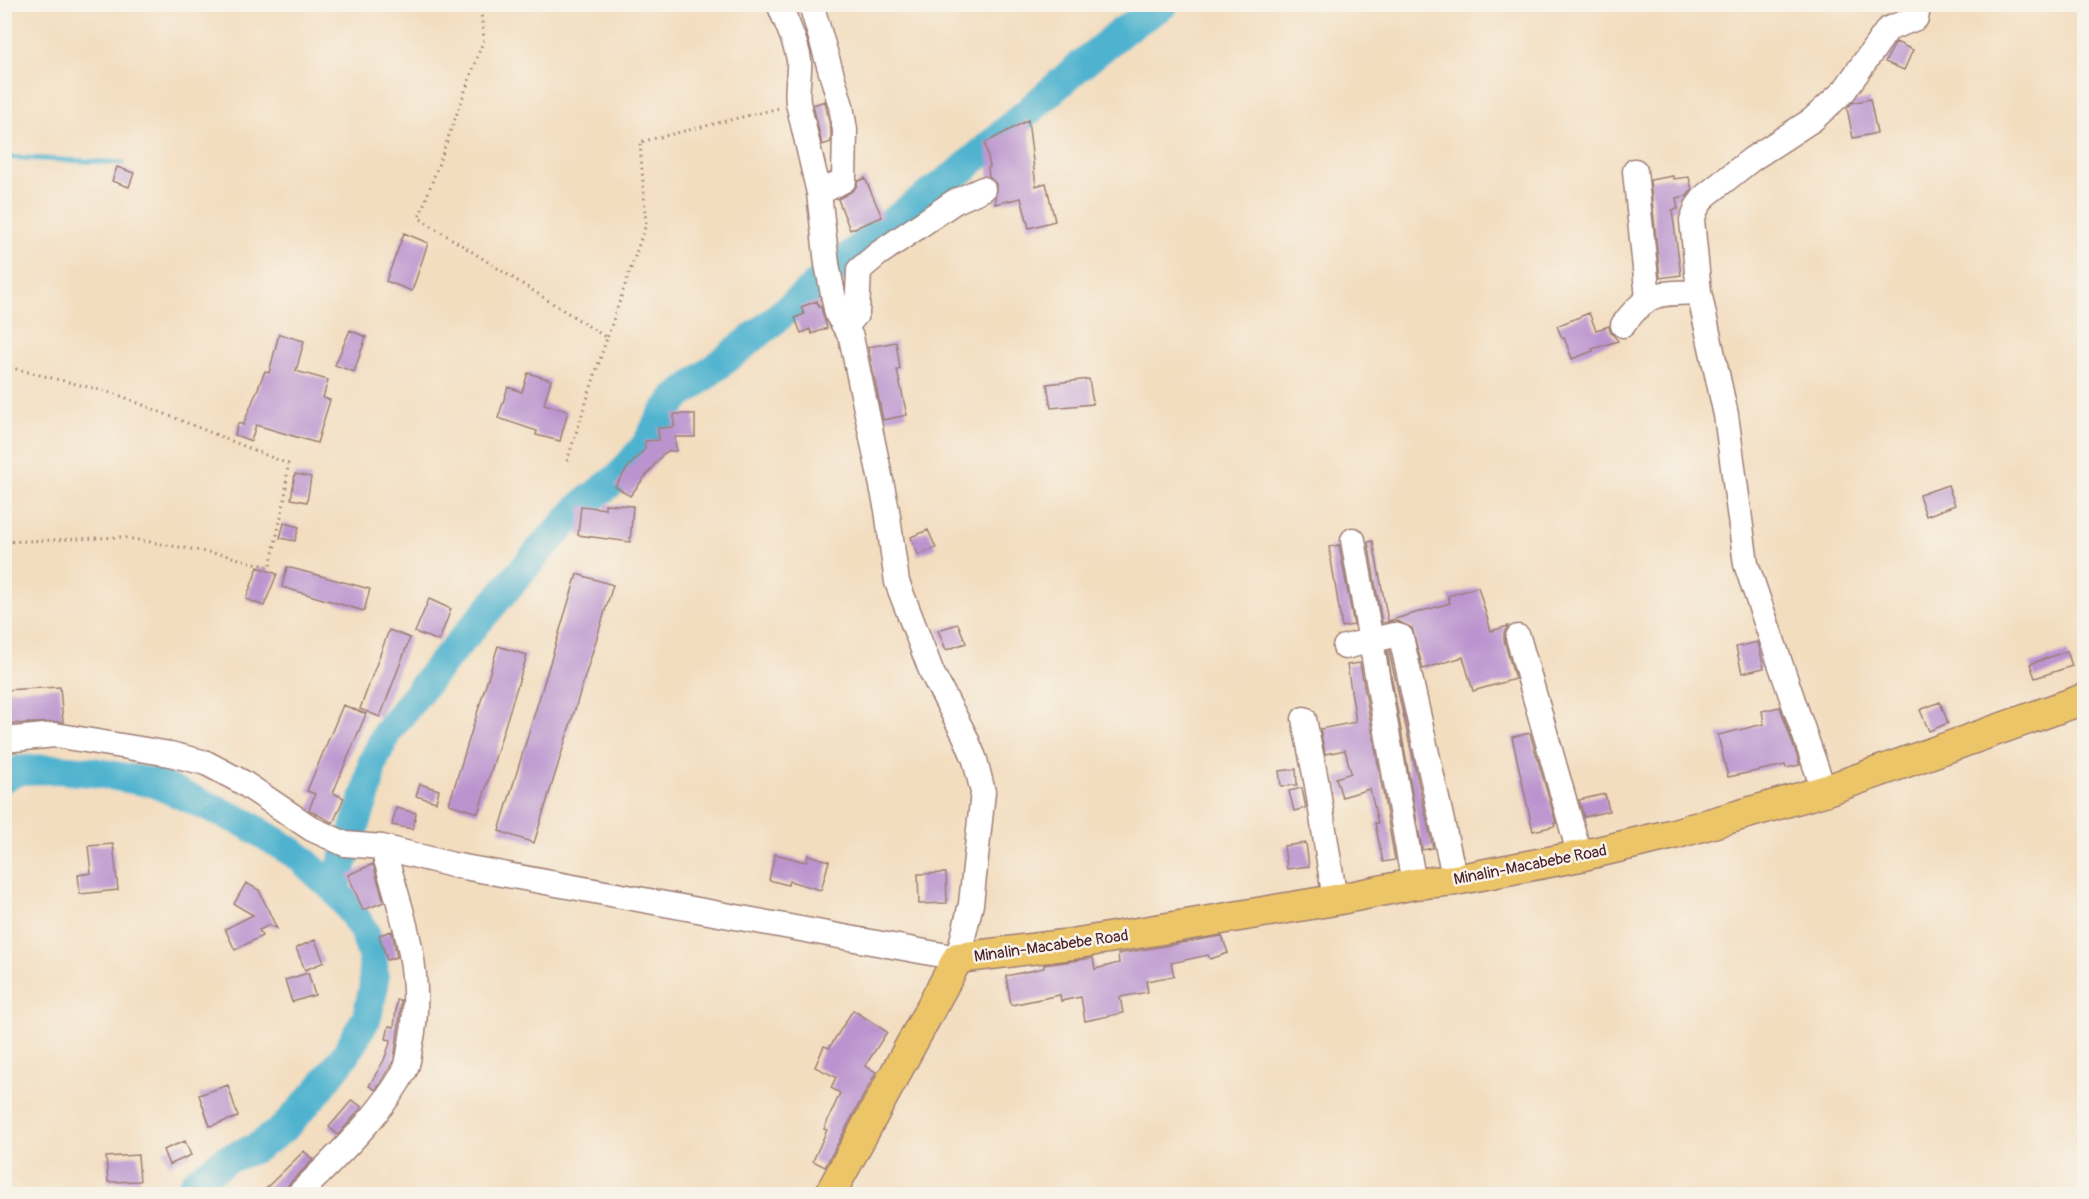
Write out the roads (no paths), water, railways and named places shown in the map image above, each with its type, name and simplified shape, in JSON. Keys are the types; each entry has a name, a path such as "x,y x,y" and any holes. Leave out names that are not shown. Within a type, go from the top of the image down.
{"main road":[{"name":"Minalin-Macabebe Road","path":"958,958 1072,944 1335,900 1414,884 1455,880 1580,856 1674,834 1824,791 2085,699"},
{"path":"830,1194 958,958"}],"street":[{"path":"4,740 55,735 170,754 206,763 242,782 312,829 345,844 382,847 453,865 958,958 971,903 983,792 975,760 932,673 897,582 887,510 851,337 842,321 827,264 819,193 798,103 797,92 800,82 798,57 779,4"},
{"path":"811,4 841,106 845,130 844,180 819,193"},
{"path":"1824,791 1746,564 1726,415 1699,292 1692,220 1705,196 1752,159 1812,120 1844,91 1888,29 1916,18 1919,4"},
{"path":"1635,171 1648,298"},
{"path":"842,321 857,313 859,270 878,254 954,202 983,189"},
{"path":"1623,325 1648,298 1660,294 1699,292"},
{"path":"1353,540 1414,884"},
{"path":"1345,647 1394,635 1401,637 1455,880"},
{"path":"1518,637 1580,856"},
{"path":"1304,718 1335,900"},
{"path":"299,1194 347,1147 378,1109 406,1068 416,1020 414,974 408,933 382,847"}],"waterway":[{"path":"334,889 368,787 372,764 387,732 436,670 539,551 582,505 620,476 646,445 660,419 674,400 764,329 882,229 962,170 1076,69 1124,30 1164,4"},
{"path":"4,157 123,163"},
{"path":"4,777 20,770 56,769 92,772 155,783 245,823 297,855 334,889 365,933 373,959 374,985 367,1017 346,1054 317,1092 283,1129 256,1148 227,1159 195,1182 189,1194"}]}
